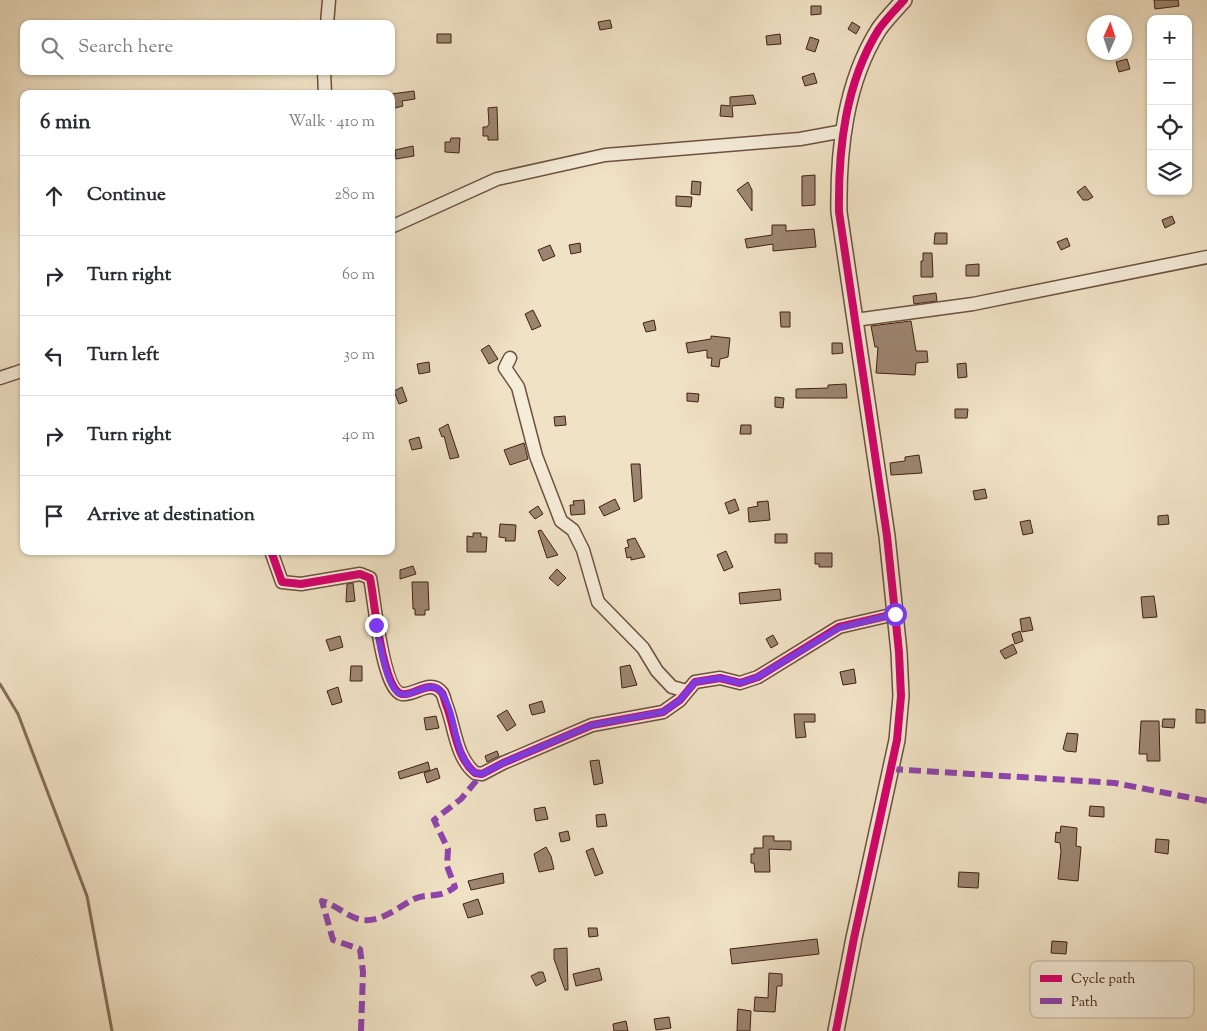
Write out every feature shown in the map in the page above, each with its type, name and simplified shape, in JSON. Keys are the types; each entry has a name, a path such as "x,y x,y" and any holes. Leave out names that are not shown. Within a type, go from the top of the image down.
{"street":[{"path":"327,20 329,0"},
{"path":"836,1031 897,740 901,696 887,536 839,212 838,169 854,82 880,28 904,0"},
{"path":"324,75 325,90"},
{"path":"395,225 497,179 604,155 800,139 844,131"},
{"path":"855,320 973,304 1207,258"},
{"path":"510,358 505,368 518,387 536,456 561,521 573,530 583,550 598,602 644,648 657,671 672,687 688,692"},
{"path":"0,378 20,371"},
{"path":"272,555 282,582 301,584 360,574 370,578 376,625 389,674 396,691 401,694 427,687 436,688 442,693 461,756 475,773 482,774 503,763 592,725 663,712 680,700 695,682 720,678 740,683 758,677 839,628 895,614"}],"building":[{"path":"1154,0 1178,0 1179,6 1155,9"},
{"path":"811,6 821,6 821,14 811,15"},
{"path":"610,20 612,28 600,30 598,22"},
{"path":"852,22 860,27 856,34 848,29"},
{"path":"437,34 451,34 451,43 437,43"},
{"path":"780,34 781,44 767,45 766,36"},
{"path":"810,37 819,40 815,52 806,49"},
{"path":"1127,60 1130,69 1119,72 1116,62"},
{"path":"814,73 817,83 805,86 802,77"},
{"path":"414,91 415,99 402,101 403,106 395,108 395,93"},
{"path":"753,95 756,104 732,106 733,117 720,116 721,105 730,106 730,97"},
{"path":"497,107 498,140 488,140 488,136 483,136 483,127 487,127 489,124 488,108"},
{"path":"451,138 460,138 459,153 445,152 445,142 450,142"},
{"path":"413,146 414,156 396,159 395,150"},
{"path":"815,175 815,205 802,206 802,176"},
{"path":"692,181 701,182 700,195 691,194"},
{"path":"748,182 752,190 752,211 737,190"},
{"path":"1085,186 1093,197 1088,200 1083,200 1077,192"},
{"path":"676,196 692,197 691,207 676,206"},
{"path":"1172,216 1175,223 1165,228 1162,220"},
{"path":"772,225 786,225 786,231 814,229 816,247 773,251 773,244 747,248 745,239 772,235"},
{"path":"935,233 947,233 947,244 934,244"},
{"path":"1067,238 1070,246 1061,250 1057,242"},
{"path":"580,243 581,252 571,254 569,245"},
{"path":"550,245 555,256 543,261 538,250"},
{"path":"923,253 932,253 933,277 921,277"},
{"path":"979,264 979,276 966,276 966,265"},
{"path":"936,293 937,301 914,304 913,296"},
{"path":"533,310 541,326 532,330 525,314"},
{"path":"780,312 790,312 790,327 781,327"},
{"path":"654,320 656,330 646,332 643,323"},
{"path":"911,321 916,351 927,351 928,362 916,363 915,375 876,373 878,347 875,347 871,326"},
{"path":"711,336 730,338 728,357 720,359 719,367 711,366 712,358 707,358 707,350 688,353 686,343 711,339"},
{"path":"832,343 842,343 843,353 832,354"},
{"path":"489,345 498,359 489,364 481,350"},
{"path":"429,362 430,372 419,374 417,364"},
{"path":"966,363 967,377 958,378 957,364"},
{"path":"846,384 847,398 796,398 796,389 828,388 828,385"},
{"path":"402,387 407,401 399,404 395,390"},
{"path":"687,393 699,394 698,402 687,401"},
{"path":"775,397 784,398 783,408 775,407"},
{"path":"955,409 968,409 967,418 955,418"},
{"path":"565,416 566,425 555,426 554,417"},
{"path":"448,424 459,457 450,459 444,436 442,437 439,429"},
{"path":"741,425 751,425 751,434 740,434"},
{"path":"419,437 422,448 412,450 409,440"},
{"path":"524,443 528,459 510,465 504,450"},
{"path":"919,455 922,473 891,475 890,463 905,461 905,457"},
{"path":"631,464 640,464 642,498 634,502"},
{"path":"985,489 987,498 975,500 973,491"},
{"path":"615,499 620,509 604,516 599,507"},
{"path":"735,499 739,510 729,514 725,503"},
{"path":"584,500 585,514 571,515 570,505 574,505 573,501"},
{"path":"768,501 770,520 749,522 748,508 758,506 757,502"},
{"path":"538,506 543,514 535,519 529,512"},
{"path":"1168,515 1169,524 1158,525 1158,516"},
{"path":"1030,520 1033,533 1023,535 1020,522"},
{"path":"500,524 516,525 515,541 505,541 506,538 499,537"},
{"path":"541,530 558,555 547,558 538,531"},
{"path":"473,533 481,533 481,537 487,537 486,552 467,552 467,536 473,537"},
{"path":"775,534 787,534 787,543 775,543"},
{"path":"635,538 645,557 631,560 631,557 627,558 625,548 629,547 627,540"},
{"path":"726,551 733,567 724,571 717,555"},
{"path":"815,553 832,553 832,567 819,567 819,564 815,564"},
{"path":"413,566 416,574 400,579 400,570"},
{"path":"557,569 566,578 558,586 549,578"},
{"path":"412,582 428,582 429,610 425,610 425,615 415,615"},
{"path":"353,583 355,601 346,602 347,584"},
{"path":"780,589 781,600 740,604 739,593"},
{"path":"1154,596 1157,617 1143,618 1141,597"},
{"path":"1030,617 1033,630 1022,632 1020,619"},
{"path":"1020,631 1023,641 1015,644 1012,634"},
{"path":"773,635 778,644 771,648 766,639"},
{"path":"340,636 343,647 330,651 326,640"},
{"path":"1013,644 1017,653 1005,659 1000,651"},
{"path":"630,665 637,685 622,688 620,667"},
{"path":"351,666 362,666 362,681 350,681"},
{"path":"854,669 856,683 843,685 840,672"},
{"path":"338,687 342,702 332,705 327,691"},
{"path":"542,701 545,712 532,715 529,705"},
{"path":"1196,709 1205,710 1205,723 1196,723"},
{"path":"507,710 516,725 507,731 497,716"},
{"path":"794,714 815,714 815,722 804,722 806,737 796,738"},
{"path":"436,716 439,728 426,730 424,718"},
{"path":"1163,719 1175,719 1174,728 1162,727"},
{"path":"1141,721 1159,721 1160,761 1147,761 1147,754 1139,754"},
{"path":"1067,733 1078,734 1076,752 1063,749"},
{"path":"497,751 499,756 487,762 485,756"},
{"path":"599,760 603,783 594,785 590,761"},
{"path":"428,762 430,770 400,779 398,772"},
{"path":"437,768 440,778 427,783 424,773"},
{"path":"1090,806 1104,807 1104,817 1089,816"},
{"path":"545,807 548,819 536,821 534,809"},
{"path":"605,814 607,826 597,827 596,815"},
{"path":"1061,826 1077,828 1076,846 1081,847 1078,881 1058,879 1061,851 1060,843 1055,842 1056,832 1060,833"},
{"path":"568,831 570,840 561,842 559,833"},
{"path":"763,836 774,836 774,841 791,841 791,850 769,849 770,872 755,872 754,863 751,863 751,854 754,854 754,848 763,848"},
{"path":"1156,839 1169,840 1168,854 1155,852"},
{"path":"546,847 551,856 554,869 539,872 534,854"},
{"path":"593,848 603,873 595,876 586,851"},
{"path":"959,872 979,873 978,888 958,887"},
{"path":"503,873 504,883 471,890 468,881"},
{"path":"478,899 483,914 468,918 463,904"},
{"path":"588,928 597,928 598,936 589,937"},
{"path":"817,939 819,954 732,964 730,949"},
{"path":"1052,941 1067,942 1066,954 1051,953"},
{"path":"567,948 568,990 565,990 554,959 554,949"},
{"path":"599,968 602,980 576,986 573,974"},
{"path":"543,972 546,981 536,986 531,976"},
{"path":"769,973 782,974 782,986 777,986 775,1012 754,1011 755,997 768,998"},
{"path":"738,1009 751,1011 750,1031 737,1031"},
{"path":"669,1017 671,1028 656,1030 654,1019"},
{"path":"626,1021 628,1031 614,1031 613,1024"}],"waterway":[{"path":"0,684 18,714 87,896 112,1031"}],"marked path":[{"path":"891,769 1115,783 1207,801"},
{"path":"361,1031 363,972 360,949 333,940 322,901 353,917 361,920 370,920 385,916 419,897 438,895 455,887 447,866 448,849 434,820 461,799 482,774"}],"cycle path":[{"path":"836,1031 897,740 901,696 899,652 887,536 839,212 840,165 846,118 858,72 867,50 879,29 904,0"},
{"path":"272,555 282,582 301,584 360,574 370,578 384,660 395,689 402,694 428,687 438,689 442,693 464,759 475,773 482,774 503,763 592,725 663,712 680,700 695,682 720,678 740,683 758,677 839,627 895,614"}],"route":[{"path":"376,625 389,674 396,691 401,694 427,687 436,688 442,693 461,756 468,768 475,773 482,774 503,763 592,725 663,712 680,700 695,682 720,678 740,683 758,677 839,628 895,614"}]}
